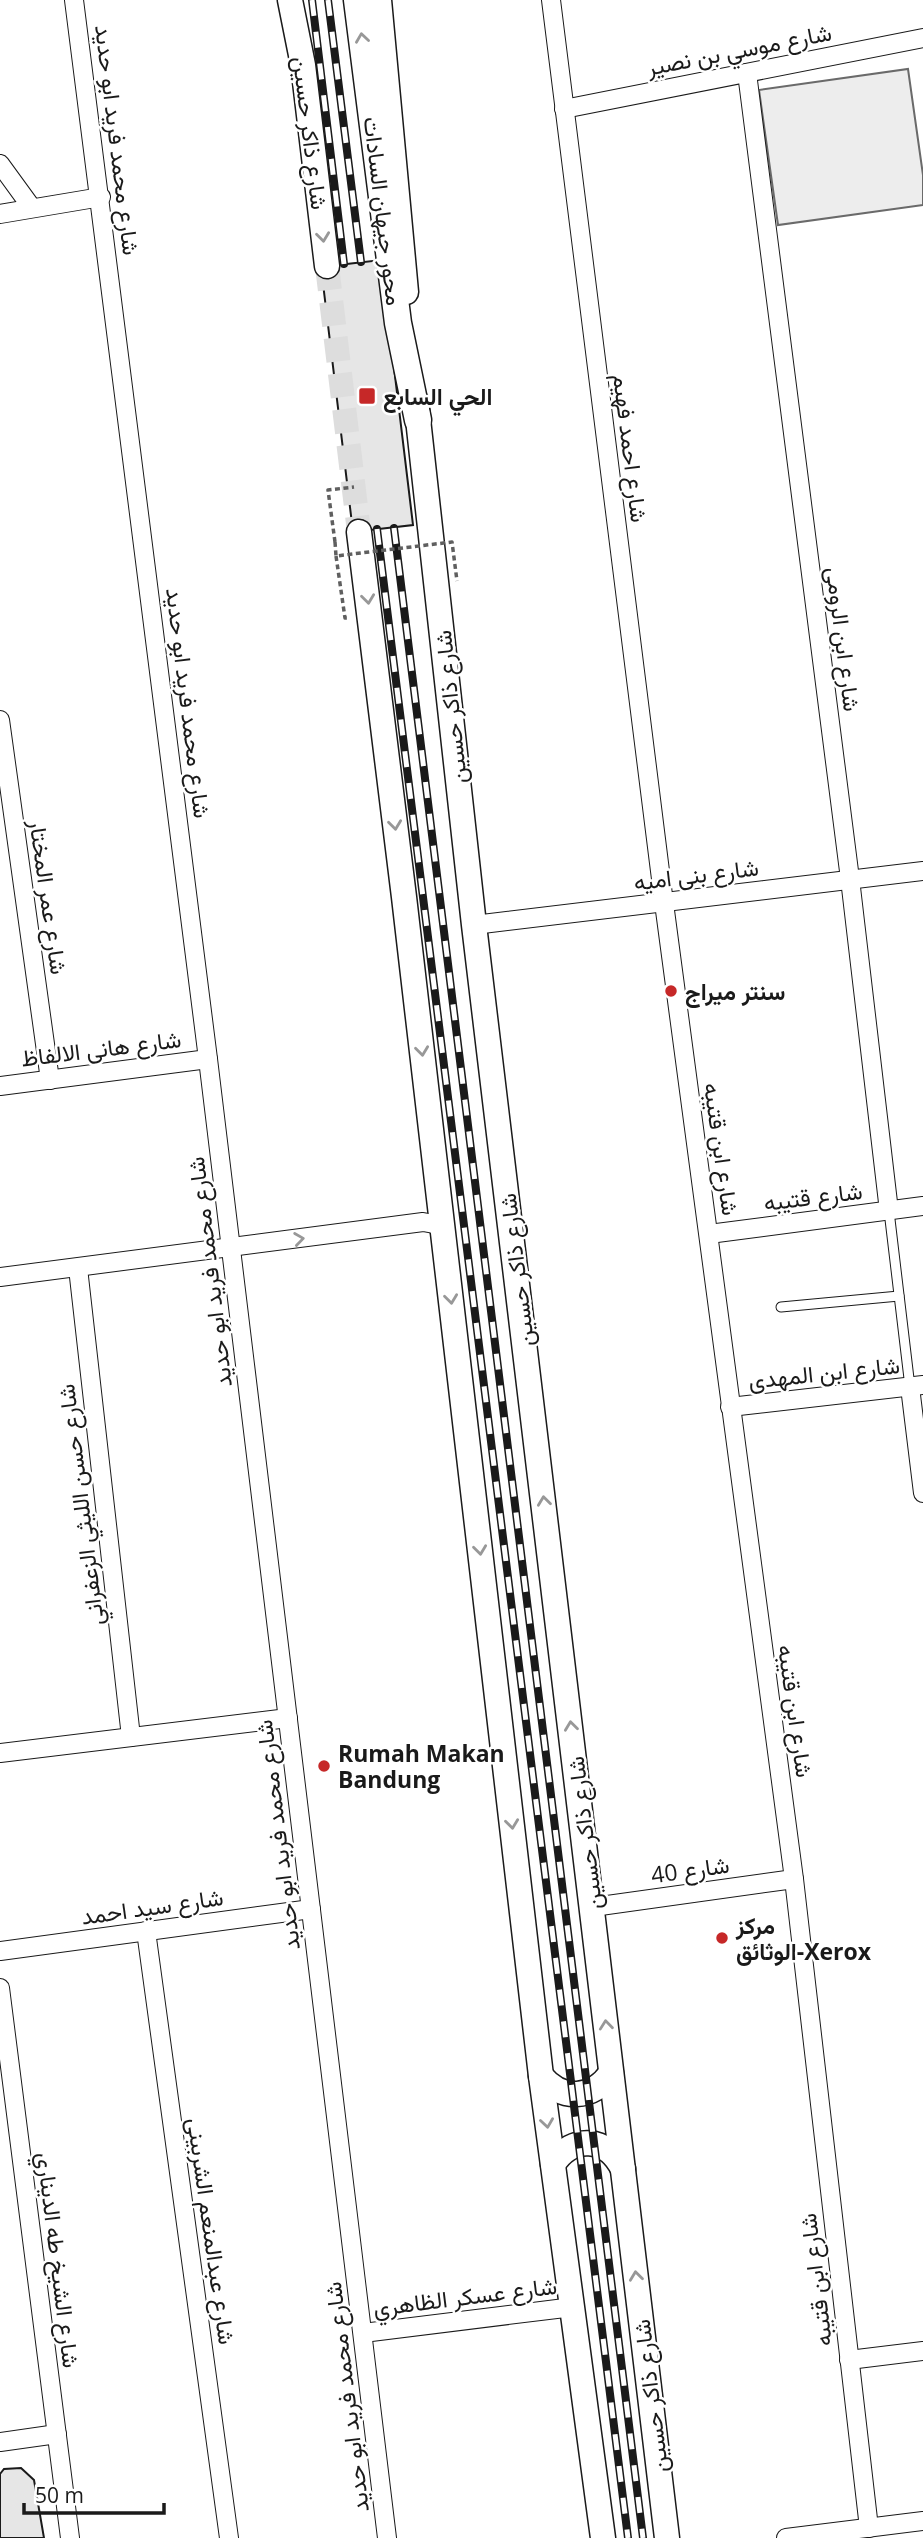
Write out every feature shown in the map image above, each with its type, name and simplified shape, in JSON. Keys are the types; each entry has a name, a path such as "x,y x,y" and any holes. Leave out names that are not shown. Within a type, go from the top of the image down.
{"main road":[{"name":"شارع ذاكر حسين","path":"290,0 303,65 327,266"},
{"name":"محور جيهان السادات","path":"357,0 398,324 418,420"},
{"name":"شارع ذاكر حسين","path":"379,0 418,420 474,925 667,2538"},
{"path":"359,532 541,2076 603,2538"},
{"path":"541,2076 554,2090 572,2095 591,2092 606,2081 611,2073"},
{"path":"553,2164 564,2150 589,2143 613,2154 623,2169"}],"street":[{"name":"شارع محمد فريد ابو حديد","path":"74,0 208,1059 387,2538"},
{"name":"شارع احمد فهيم","path":"551,0 664,903"},
{"name":"شارع موسي بن نصير","path":"564,109 923,38"},
{"name":"شارع ابن الرومى","path":"747,73 850,880 889,1211"},
{"path":"0,164 32,208"},
{"path":"0,214 101,197"},
{"name":"شارع عمر المختار","path":"0,720 50,1080"},
{"name":"شارع بنى اميه","path":"474,925 923,871"},
{"name":"شارع ابن قتيبه","path":"664,903 793,1880 869,2528"},
{"name":"شارع هانى الالفاظ","path":"0,1086 208,1059"},
{"name":"شارع قتيبه","path":"709,1234 923,1206"},
{"path":"0,1277 423,1222 434,1224 443,1231"},
{"name":"شارع حسن الليثي الزعفراني","path":"78,1268 131,1737"},
{"path":"916,1386 923,1493"},
{"name":"شارع ابن المهدى","path":"730,1407 916,1386"},
{"path":"0,1753 288,1718"},
{"name":"شارع 40","path":"593,1907 793,1880"},
{"name":"شارع سيد احمد","path":"0,1951 311,1909"},
{"name":"شارع عبدالمنعم الشربينى","path":"146,1931 229,2538"},
{"name":"شارع الشيخ طه الديناري","path":"0,1988 70,2538"},
{"name":"شارع عسكر الظاهري","path":"363,2333 573,2306"},
{"path":"849,2360 923,2351"},
{"path":"0,2442 57,2434"},
{"path":"786,2538 923,2521"}],"lane":[{"path":"889,1211 899,1296 916,1386"},
{"path":"781,1307 899,1296"}],"path":[{"path":"345,618 328,490 354,487"},
{"path":"337,556 452,542 457,581"}],"shaded area":[{"path":"908,69 923,175 923,205 778,225 759,90"}],"building":[{"name":"الحي السابع","path":"381,260 413,525 353,532 321,267"},
{"path":"21,2468 34,2480 44,2538 0,2538 0,2474 4,2469"}],"tunnel":[{"path":"327,266 359,532"}],"railway":[{"path":"312,0 344,264"},
{"path":"328,0 361,262"},
{"path":"394,528 643,2538"},
{"path":"377,529 628,2538"}],"place":[{"name":"الحي السابع","path":"367,396"},
{"name":"سنتر ميراج","path":"671,991"},
{"name":"Rumah Makan Bandung","path":"324,1766"},
{"name":"مركز الوثائق-Xerox","path":"722,1938"}]}
